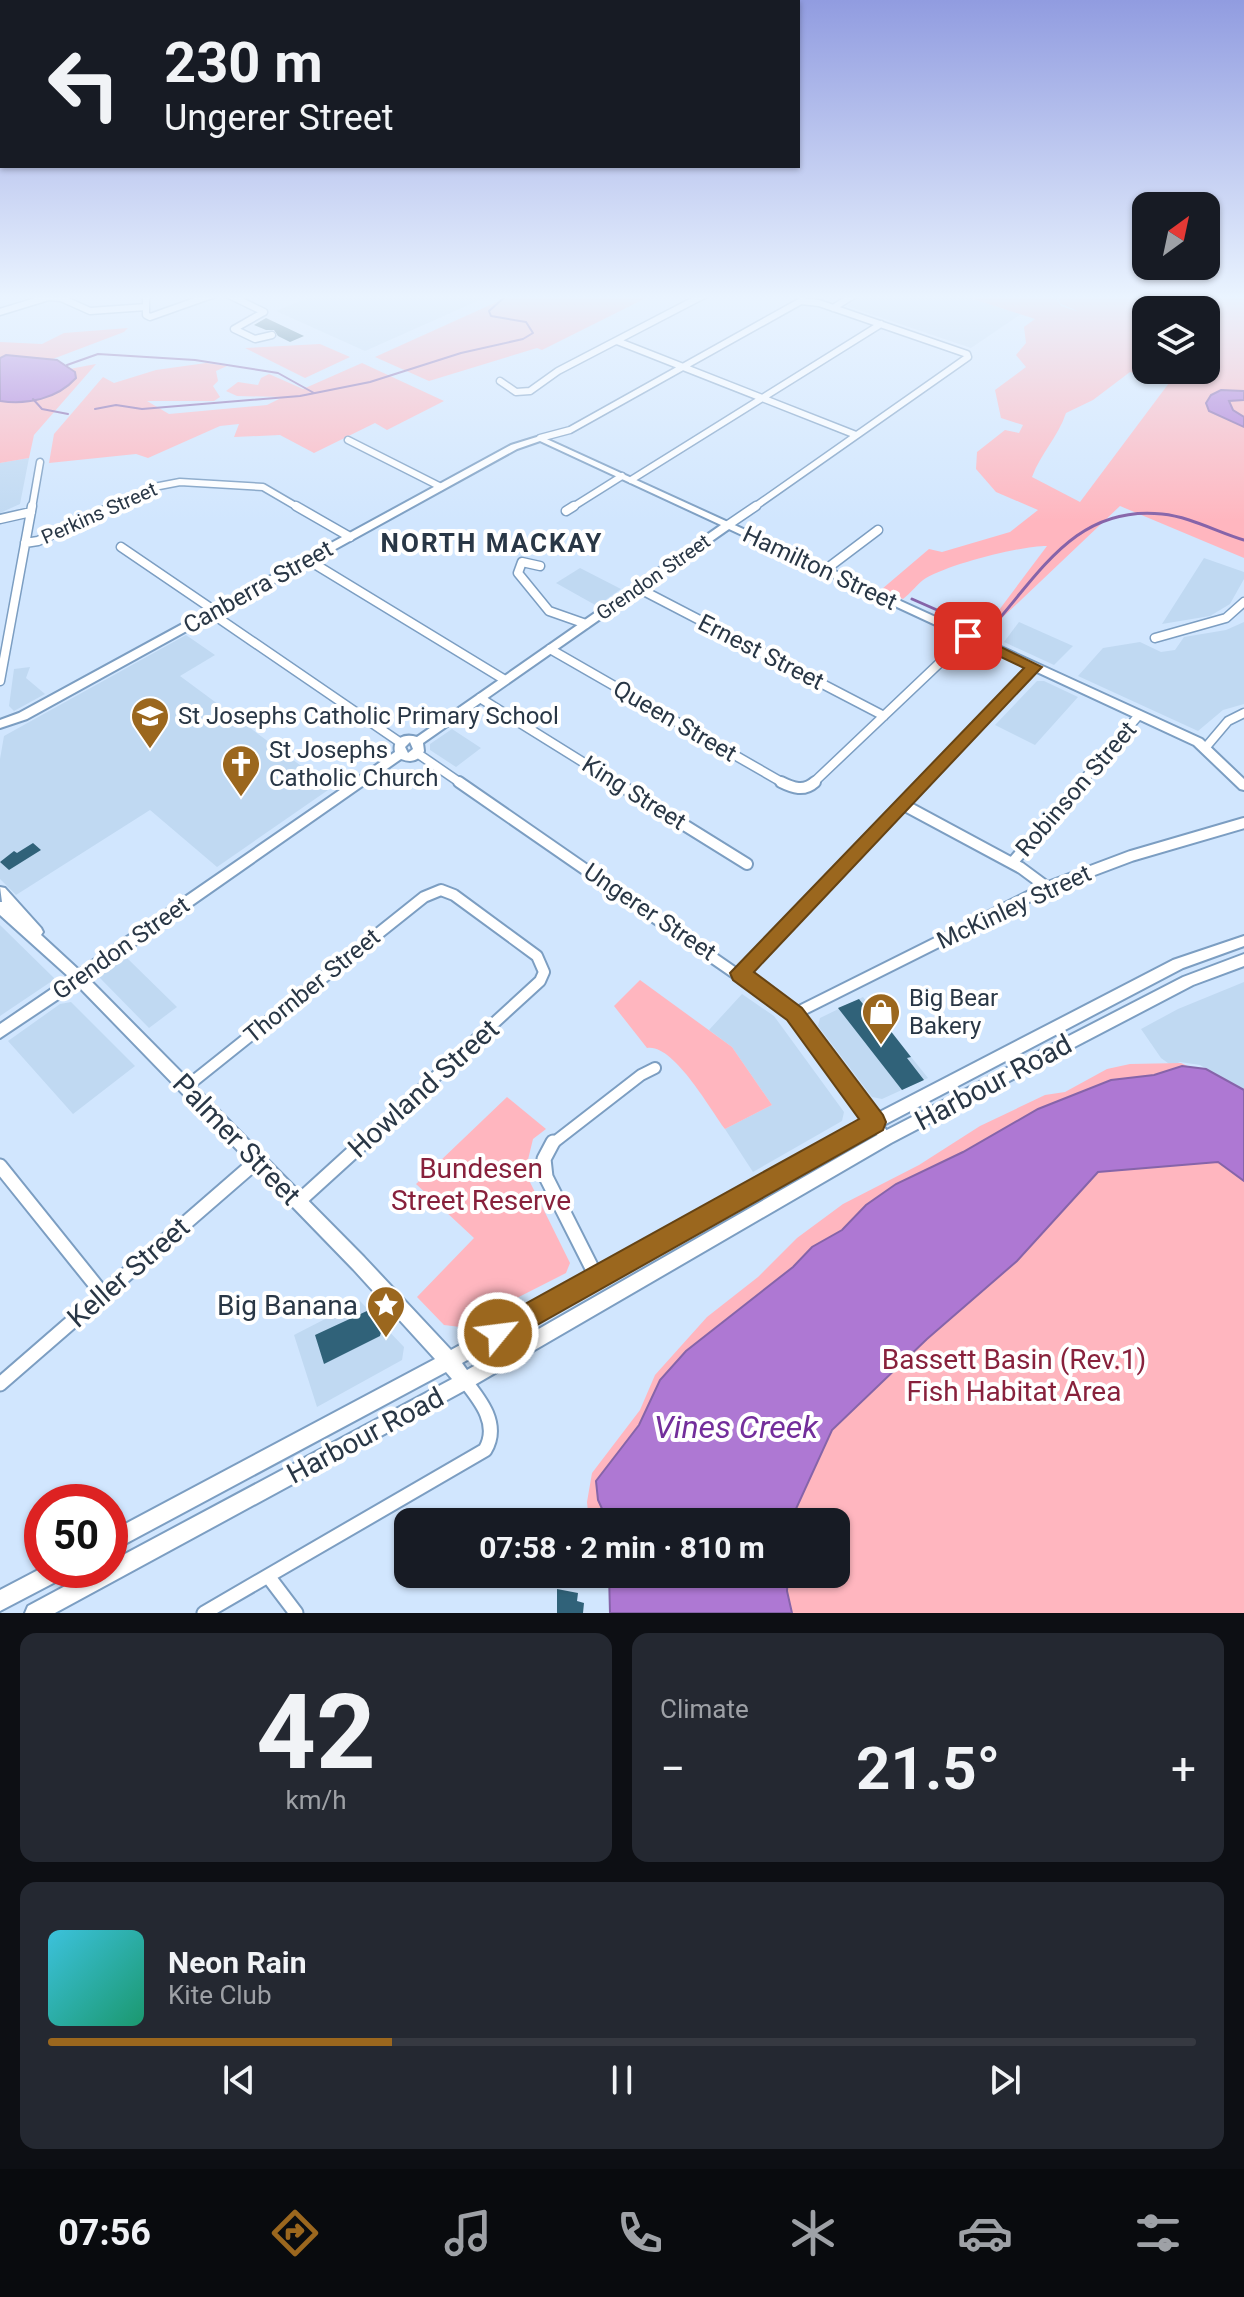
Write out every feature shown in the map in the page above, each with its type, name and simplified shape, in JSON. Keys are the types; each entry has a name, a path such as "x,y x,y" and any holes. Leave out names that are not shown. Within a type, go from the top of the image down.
{"street":[{"path":"500,381 518,393 531,392 546,384 559,370"},
{"path":"540,438 570,430 678,370"},
{"path":"692,370 856,435"},
{"path":"566,511 808,370"},
{"name":"Grendon Street","path":"417,748 505,680 949,370"},
{"name":"Canberra Street","path":"0,724 23,716 514,447 540,438"},
{"name":"Hamilton Street","path":"540,438 1206,747 1244,786"},
{"path":"348,440 441,487"},
{"path":"0,681 40,462"},
{"name":"Perkins Street","path":"25,543 38,541 154,487 180,482 263,487 350,537"},
{"path":"0,519 31,512"},
{"path":"825,570 878,530"},
{"path":"121,547 400,748 417,748"},
{"path":"540,566 520,558 518,573 545,608 586,624"},
{"path":"308,560 505,680"},
{"name":"Ernest Street","path":"638,588 884,716"},
{"path":"1155,638 1231,618 1244,602"},
{"path":"884,716 968,636"},
{"name":"Queen Street","path":"550,649 778,780 801,789 809,787 884,716"},
{"path":"740,973 1034,667"},
{"name":"King Street","path":"480,698 747,864"},
{"path":"1206,747 1228,721 1244,713"},
{"name":"Robinson Street","path":"1012,863 1139,715"},
{"name":"Grendon Street","path":"0,1032 400,748"},
{"name":"Ungerer Street","path":"417,748 794,1014 886,1138"},
{"path":"902,804 1012,863 1048,888"},
{"name":"McKinley Street","path":"794,1014 1048,888 1131,856 1244,823"},
{"name":"Thornber Street","path":"186,1087 424,897 441,890 454,895 537,956 544,972"},
{"path":"0,892 42,941"},
{"name":"Palmer Street","path":"1,908 42,941 186,1087 465,1381"},
{"name":"Harbour Road","path":"128,1532 448,1360 875,1122 1178,964 1244,941"},
{"name":"Harbour Road","path":"35,1613 465,1381 886,1138 1188,981 1244,960"},
{"name":"Howland Street","path":"298,1202 531,989 544,972"},
{"path":"597,1278 546,1177 543,1166 546,1150 655,1068"},
{"name":"Keller Street","path":"0,1384 257,1161"},
{"path":"0,1166 102,1293"},
{"path":"204,1613 485,1450 490,1444 492,1428 479,1398 465,1381"},
{"path":"268,1576 296,1613"},
{"path":"0,1601 24,1588"}],"shaded area":[{"path":"29,458 20,504 0,513 0,463"},
{"path":"1204,558 1244,572 1244,579 1230,604 1210,616 1162,624"},
{"path":"580,568 621,589 597,606 556,583"},
{"path":"1019,622 1073,646 1054,665 1004,642"},
{"path":"1244,622 1244,704 1223,710 1198,731 1078,676 1103,648 1140,642 1161,652 1175,650 1184,637 1226,630"},
{"name":"St Josephs Catholic Primary School","path":"186,635 215,655 180,676 331,788 217,867 150,810 16,895 0,879 0,759 4,736"},
{"path":"30,667 26,678 45,694 14,711 9,706 14,669"},
{"path":"1037,681 1044,681 1078,697 1035,745 995,725"},
{"path":"452,729 481,748 456,767 430,750 430,744"},
{"path":"0,925 55,979 0,1016"},
{"path":"127,958 177,1007 149,1028 99,977"},
{"path":"1244,982 1244,1091 1200,1065 1180,1062 1172,1066 1161,1058 1141,1029 1178,1009"},
{"path":"742,994 774,1016 844,1112 842,1121 753,1172 725,1129 772,1105 732,1047 709,1030"},
{"path":"863,997 928,1078 882,1099 872,1097 818,1026 820,1018"},
{"path":"71,1002 135,1066 73,1114 8,1041 60,1004"},
{"path":"360,1301 404,1347 402,1360 317,1407 294,1335"}],"green space":[{"path":"0,370 23,370 0,379"},
{"path":"63,370 91,370 34,435 29,458 0,463 0,382"},
{"path":"155,370 218,370 218,381 213,386 220,397 214,401 147,401 169,414 267,405 283,397 237,396 226,391 238,382 258,385 261,378 269,374 303,389 345,370 378,370 444,401 387,430 375,423 314,453 280,435 234,437 239,424 220,426 148,458 136,454 49,463 54,434 103,377 114,383"},
{"path":"290,370 322,370 305,378"},
{"path":"405,370 464,370 429,381"},
{"path":"1022,370 1132,370 1093,400 1066,413 1032,477 1080,502 1168,384 1220,384 1220,370 1244,370 1244,558 1120,506 983,636 981,634 1047,546 1003,552 952,567 926,578 903,599 882,589 929,549 942,552 1010,532 1038,510 996,492 976,469 977,452 1005,430 1019,433 1023,425 1001,418 995,390"},
{"path":"640,980 732,1047 772,1105 725,1129 679,1066 657,1049 647,1048 614,1006"},
{"name":"Bassett Basin (Rev.1) Fish Habitat Area","path":"1181,1063 1244,1093 1244,1613 642,1613 629,1588 850,1588 850,1508 588,1508 592,1473 640,1410 655,1375 707,1317 758,1277 797,1238 843,1204 919,1165 980,1126 1045,1095 1065,1092 1107,1069 1130,1064"},
{"name":"Bundesen Street Reserve","path":"507,1097 546,1129 533,1139 525,1172 570,1263 566,1273 460,1327 444,1325 417,1297 474,1238 416,1184"}],"water":[{"path":"0,370 75,372 76,378 51,396 21,402 0,401"},
{"path":"1221,390 1244,391 1244,400 1229,401 1233,410 1244,417 1244,427 1209,411 1206,403 1211,395"},
{"name":"Vines Creek","path":"1182,1066 1206,1069 1244,1090 1244,1181 1218,1162 1098,1172 1017,1261 927,1339 832,1430 796,1508 602,1508 596,1481 639,1425 660,1380 686,1351 793,1267 812,1247 842,1230 866,1205 896,1184 963,1152 1038,1109 1111,1080 1154,1075"},
{"path":"609,1588 787,1588 792,1613 610,1613"}],"building":[{"path":"33,843 41,850 9,870 0,862 14,851 17,853"},
{"path":"859,999 882,1028 886,1025 924,1080 902,1090 838,1008"},
{"path":"369,1310 383,1325 380,1336 324,1364 315,1335"},
{"path":"557,1589 578,1593 577,1601 584,1603 583,1613 557,1613"}],"waterway":[{"path":"261,370 278,373 314,393"},
{"path":"95,409 116,405 142,409 300,396 370,382 407,370"},
{"path":"33,399 42,409 68,414"},
{"path":"912,599 962,621 993,626 1064,546 1107,520 1133,514 1173,516 1244,540"}],"place":[{"name":"St Josephs Catholic Primary School","path":"150,750"},
{"name":"St Josephs Catholic Church","path":"241,798"},
{"name":"Big Bear Bakery","path":"881,1046"},
{"name":"Big Banana","path":"386,1339"}],"district":[{"name":"NORTH MACKAY","path":"492,543"}],"route":[{"path":"498,1333 875,1122 794,1014 740,973 1034,667 968,636"}]}
